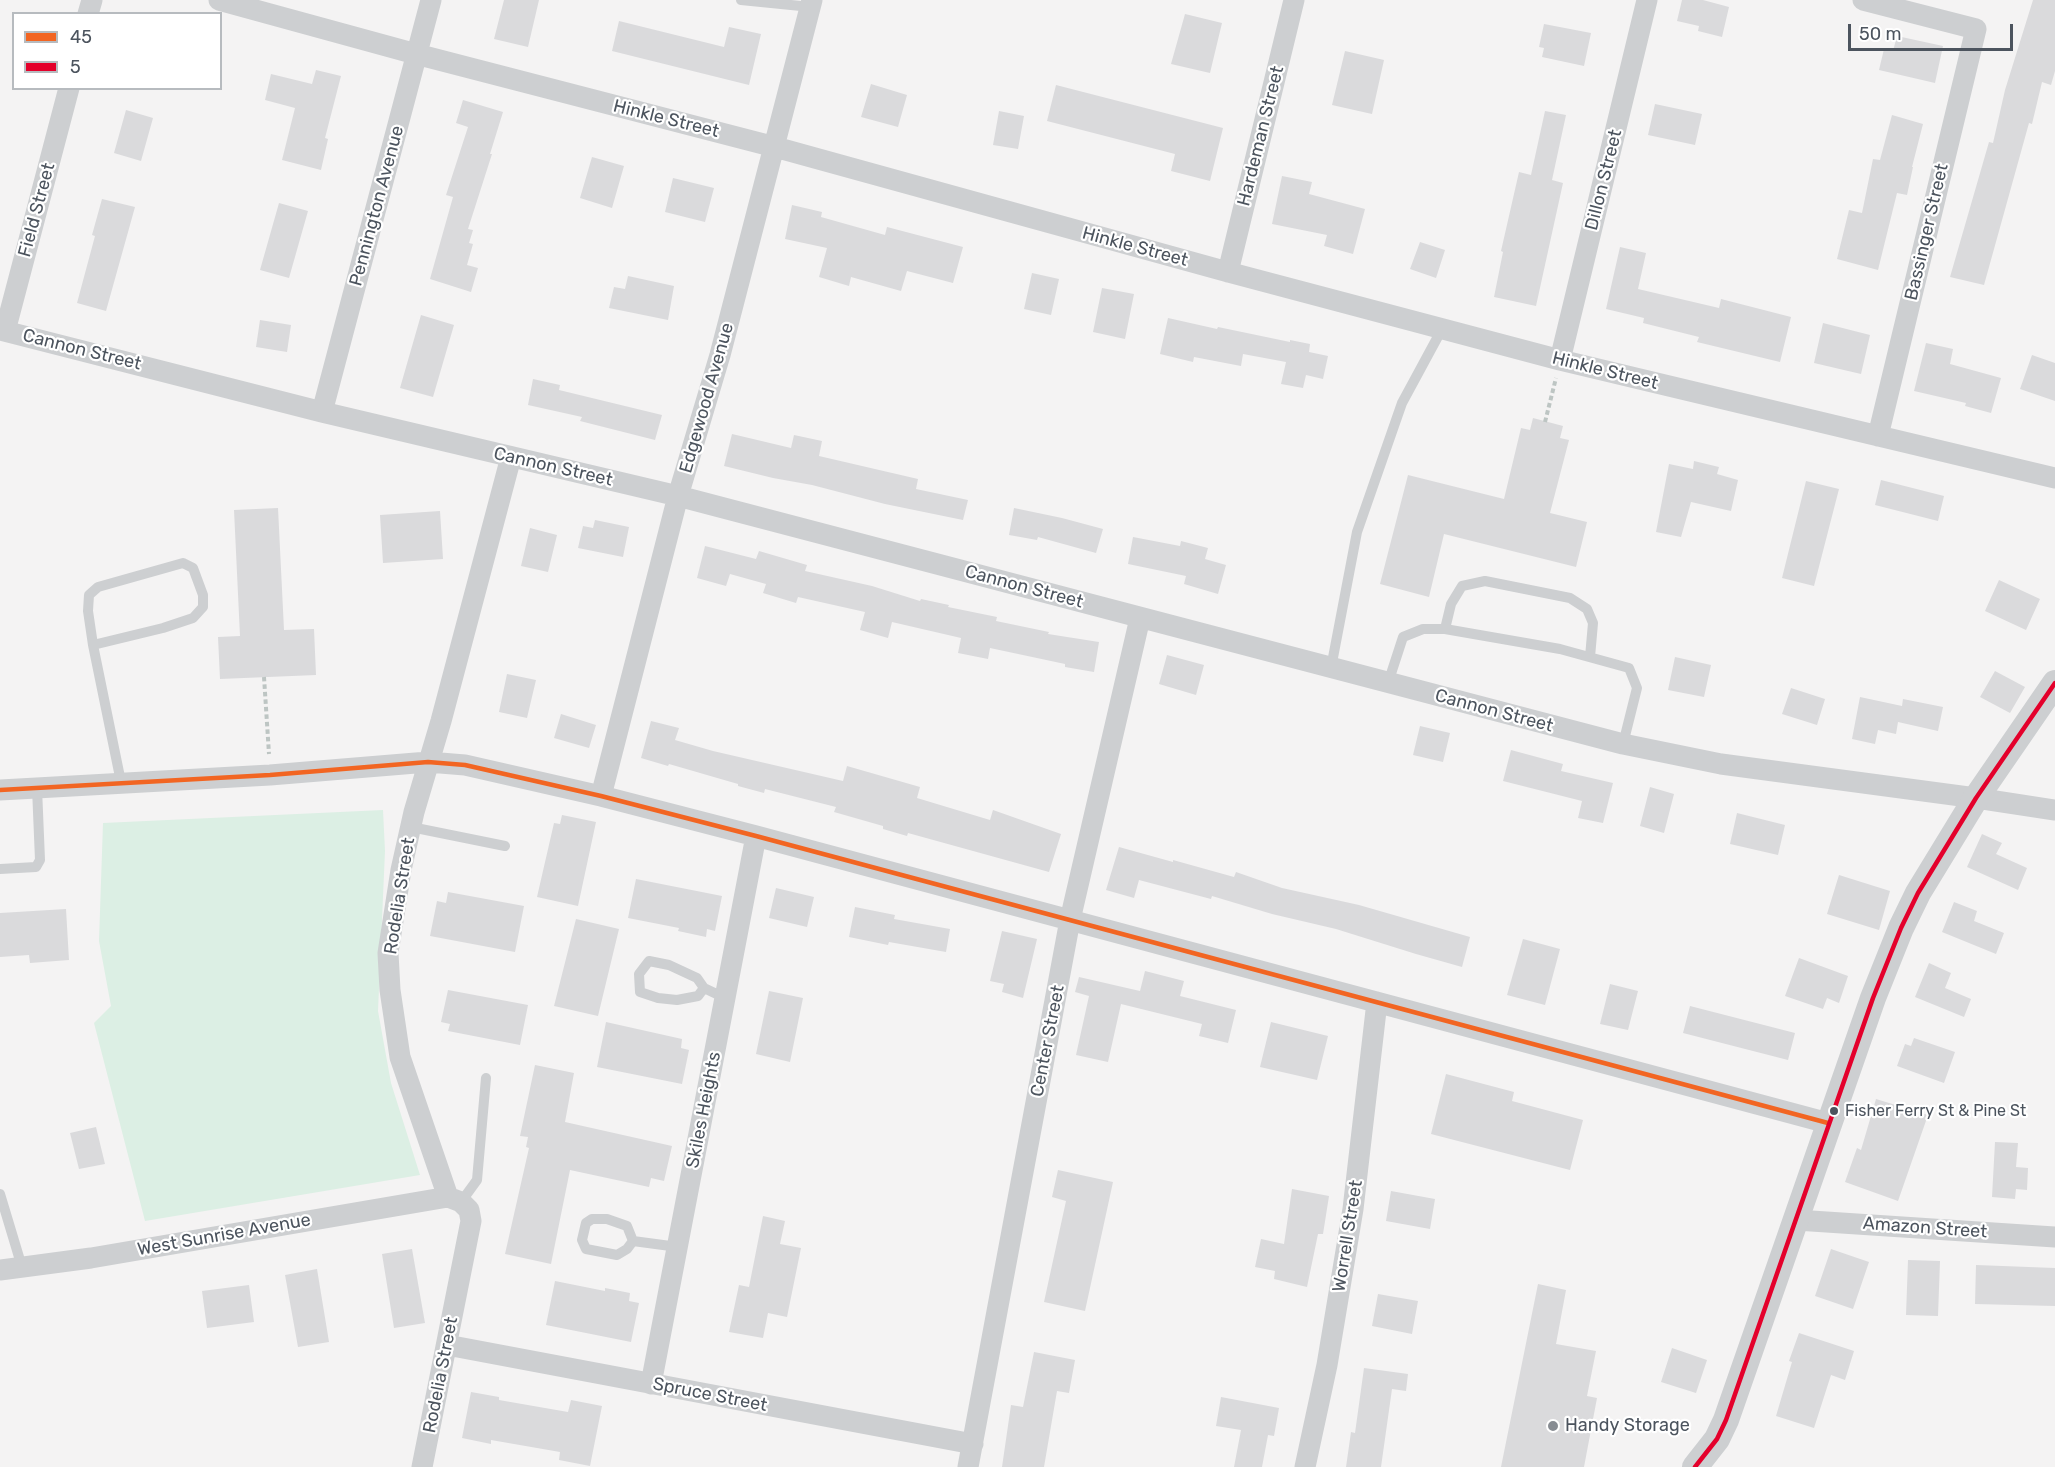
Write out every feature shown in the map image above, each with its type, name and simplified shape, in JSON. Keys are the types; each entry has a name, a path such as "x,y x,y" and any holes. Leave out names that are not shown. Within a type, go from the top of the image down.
{"street":[{"name":"Hinkle Street","path":"219,0 416,54 775,147 1228,272 1560,360 2055,478"},
{"name":"Pennington Avenue","path":"322,412 431,0"},
{"name":"Hardeman Street","path":"1228,272 1294,0"},
{"name":"Dillon Street","path":"1560,360 1647,0"},
{"name":"Bassinger Street","path":"1863,0 1976,29 1878,436"},
{"name":"Edgewood Avenue","path":"601,796 678,496 720,355 812,3"},
{"name":"Field Street","path":"3,330 68,90"},
{"name":"Cannon Street","path":"3,330 322,412 678,496 1623,744 1721,764 2055,810"},
{"name":"Rodelia Street","path":"422,1467 471,1221 469,1210 455,1200 400,1057 390,990 388,953 411,827 511,457"},
{"name":"Center Street","path":"968,1467 1070,920 1140,618"},
{"path":"1695,1467 1717,1439 1726,1420 1828,1123 1901,928 1918,893 1976,798 2055,683"},
{"path":"0,790 270,775 428,762 465,765 601,796 756,836 1828,1123"},
{"name":"Skiles Heights","path":"651,1384 756,836"},
{"name":"Worrell Street","path":"1305,1467 1327,1365 1353,1209 1377,1002"},
{"name":"West Sunrise Avenue","path":"0,1270 91,1258 455,1200"},
{"name":"Amazon Street","path":"1796,1220 2055,1237"},
{"name":"Spruce Street","path":"447,1345 972,1444"}],"lane":[{"path":"741,0 812,3"},
{"path":"1331,668 1357,532 1401,402 1442,329"},
{"path":"93,645 163,628 193,618 202,607 203,595 193,568 183,563 98,586 89,595 87,611 93,645 121,782"},
{"path":"1445,629 1451,604 1462,586 1485,581 1496,583 1570,598 1587,609 1593,623 1590,657"},
{"path":"1388,682 1403,637 1423,629 1445,629 1560,649 1629,668 1637,688 1623,744"},
{"path":"0,869 36,867 40,860 37,788"},
{"path":"411,827 505,846"},
{"path":"704,988 698,996 677,1000 658,998 640,992 639,974 649,962 669,965 697,978 704,988 725,999"},
{"path":"455,1200 477,1180 486,1078"},
{"path":"0,1194 22,1267"},
{"path":"592,1219 607,1219 627,1226 633,1241 627,1249 617,1255 586,1249 582,1240 586,1224 592,1219"},
{"path":"633,1241 678,1247"}],"path":[{"path":"1545,422 1560,360"},
{"path":"264,677 270,775"}],"green space":[{"path":"383,810 385,851 378,1011 391,1083 420,1175 145,1221 94,1023 111,1006 99,941 103,823"}],"building":[{"path":"504,0 539,0 528,47 494,39"},
{"path":"1682,0 1703,0 1729,7 1722,37 1698,31 1699,26 1677,21"},
{"path":"2033,0 2055,0 2055,71 2051,85 2042,82 2032,124 2029,123 1984,285 1950,277 1989,142 1993,143 2005,90"},
{"path":"1185,14 1222,23 1210,73 1171,64"},
{"path":"619,21 724,47 729,27 761,34 749,85 612,51"},
{"path":"1544,24 1591,33 1584,66 1542,57 1544,48 1539,47"},
{"path":"1897,36 1943,46 1935,83 1879,70 1884,49 1893,51"},
{"path":"1345,51 1384,60 1372,114 1332,105"},
{"path":"316,70 341,76 325,138 328,139 321,170 282,160 295,108 265,100 271,74 312,84"},
{"path":"871,84 907,95 898,127 861,117"},
{"path":"1056,85 1223,128 1210,181 1171,171 1175,154 1047,121"},
{"path":"463,100 503,112 468,229 473,230 469,243 473,244 467,265 478,268 471,292 430,279 453,197 446,195 468,127 456,123"},
{"path":"1655,104 1702,114 1695,145 1648,135"},
{"path":"126,110 153,118 141,161 114,153"},
{"path":"999,111 1024,116 1018,149 993,145"},
{"path":"1545,111 1566,115 1552,180 1563,183 1536,306 1494,297 1503,252 1501,251 1519,172 1531,175"},
{"path":"1892,115 1923,124 1907,195 1897,193 1878,270 1837,259 1849,210 1862,213 1873,159 1880,160"},
{"path":"592,157 624,166 612,208 580,198"},
{"path":"1282,176 1312,182 1309,194 1365,209 1353,254 1324,246 1327,235 1272,224"},
{"path":"673,178 714,188 705,222 665,212"},
{"path":"102,199 135,207 106,311 77,303 95,236 92,235"},
{"path":"279,203 308,211 289,278 260,270"},
{"path":"792,205 822,212 821,217 885,235 887,227 963,247 953,283 907,271 901,291 851,277 849,286 819,277 827,248 785,239"},
{"path":"1420,242 1445,250 1436,278 1410,269"},
{"path":"1620,247 1646,253 1638,289 1719,308 1721,299 1791,317 1780,362 1697,342 1699,337 1643,323 1644,318 1606,309"},
{"path":"1032,273 1059,279 1051,315 1024,309"},
{"path":"628,276 674,286 668,320 609,308 614,287 625,289"},
{"path":"1102,288 1134,294 1125,339 1093,332"},
{"path":"421,315 454,325 433,397 400,388"},
{"path":"1168,318 1217,329 1218,327 1310,344 1309,352 1328,356 1323,379 1306,375 1303,388 1281,384 1286,362 1243,354 1241,366 1194,357 1193,362 1160,354"},
{"path":"260,320 291,325 287,352 256,347"},
{"path":"1823,323 1870,335 1861,374 1814,363"},
{"path":"1926,343 1953,349 1950,364 2001,378 1991,413 1965,406 1966,403 1914,391"},
{"path":"2032,355 2055,363 2055,401 2020,389"},
{"path":"533,379 560,385 559,390 662,415 655,440 580,421 582,417 528,405"},
{"path":"1533,418 1563,426 1560,438 1569,440 1550,513 1587,522 1576,567 1444,534 1429,597 1380,584 1408,475 1504,499 1521,428 1530,430"},
{"path":"732,434 791,448 794,435 822,441 819,456 918,479 916,489 968,500 963,520 724,466"},
{"path":"1694,461 1719,467 1717,474 1738,480 1731,511 1691,502 1681,537 1656,532 1669,464 1693,469"},
{"path":"1881,480 1944,496 1938,521 1875,505"},
{"path":"1806,481 1839,489 1814,586 1782,578"},
{"path":"278,508 284,630 314,629 316,675 220,679 218,637 240,636 234,510"},
{"path":"1014,508 1103,529 1096,553 1038,537 1037,540 1009,535"},
{"path":"440,511 443,559 383,563 380,515"},
{"path":"595,520 629,527 623,557 578,548 583,526 593,528"},
{"path":"530,528 557,535 548,572 521,566"},
{"path":"1133,537 1180,546 1181,541 1208,548 1205,559 1226,565 1218,594 1184,584 1186,576 1128,564"},
{"path":"705,546 756,559 759,551 807,565 805,571 872,586 920,601 921,599 997,617 996,621 1049,632 1048,634 1099,642 1094,672 990,648 988,659 958,653 961,638 892,622 888,638 860,630 865,612 798,597 796,603 763,593 766,584 730,574 726,586 697,578"},
{"path":"1999,580 2040,599 2026,630 1985,611"},
{"path":"1167,655 1204,665 1196,695 1159,684"},
{"path":"1675,657 1711,665 1704,697 1668,690"},
{"path":"1995,671 2025,687 2010,713 1980,697"},
{"path":"507,674 536,680 527,718 499,712"},
{"path":"1791,688 1825,699 1817,725 1782,714"},
{"path":"1860,697 1902,706 1903,699 1943,707 1938,731 1898,722 1896,734 1878,730 1875,744 1852,739"},
{"path":"561,714 596,725 589,748 554,738"},
{"path":"651,721 679,728 675,740 713,751 843,781 847,766 920,787 917,798 990,820 993,810 1061,834 1049,872 908,833 907,836 883,829 883,826 834,812 836,807 765,789 764,793 669,764 668,766 641,758"},
{"path":"1420,726 1450,733 1443,762 1413,755"},
{"path":"1511,750 1563,764 1561,771 1613,783 1603,823 1578,818 1582,801 1503,781"},
{"path":"1650,787 1674,794 1664,833 1640,826"},
{"path":"1737,813 1785,825 1778,855 1730,844"},
{"path":"562,815 596,822 578,906 537,897 554,823 560,824"},
{"path":"1982,834 2002,843 1996,854 2027,868 2018,890 1967,867"},
{"path":"1119,847 1234,877 1236,872 1282,888 1359,905 1470,937 1462,967 1336,929 1272,914 1212,896 1211,899 1139,880 1134,898 1106,890"},
{"path":"1839,875 1890,891 1879,930 1827,914"},
{"path":"636,879 722,896 715,931 707,929 706,937 678,931 679,928 628,918"},
{"path":"776,888 814,897 807,927 769,918"},
{"path":"448,892 524,906 515,952 430,936 437,901 446,903"},
{"path":"1954,902 1977,911 1974,921 2004,933 1996,954 1942,932"},
{"path":"855,907 895,915 894,919 950,929 946,952 889,942 888,945 849,937"},
{"path":"66,909 69,960 30,963 29,955 0,957 0,913"},
{"path":"576,919 619,929 598,1016 554,1006"},
{"path":"1002,931 1037,939 1023,998 1002,992 1004,984 990,981"},
{"path":"1523,939 1560,949 1545,1005 1507,995"},
{"path":"1799,958 1848,976 1839,1003 1827,998 1823,1009 1785,996"},
{"path":"1929,963 1951,973 1945,988 1971,999 1964,1017 1915,997"},
{"path":"1145,971 1184,981 1180,996 1236,1010 1228,1043 1199,1036 1202,1024 1121,1004 1108,1062 1076,1055 1089,996 1075,992 1079,977 1140,991"},
{"path":"1610,984 1638,991 1628,1030 1600,1024"},
{"path":"448,990 528,1005 520,1045 448,1031 450,1024 441,1022"},
{"path":"769,991 803,998 790,1062 756,1054"},
{"path":"1690,1006 1795,1033 1788,1060 1683,1033"},
{"path":"606,1022 682,1039 681,1048 689,1050 682,1084 597,1067"},
{"path":"1271,1022 1328,1036 1317,1080 1260,1067"},
{"path":"1914,1038 1955,1052 1944,1083 1897,1066 1905,1044 1911,1046"},
{"path":"535,1065 574,1073 565,1122 672,1146 664,1181 651,1178 649,1187 570,1170 551,1264 505,1254 529,1148 526,1147 528,1137 520,1136"},
{"path":"1446,1074 1514,1092 1512,1101 1583,1120 1570,1170 1431,1134"},
{"path":"1876,1099 1928,1115 1898,1201 1845,1182 1857,1148 1861,1150"},
{"path":"96,1127 105,1164 79,1169 70,1133"},
{"path":"1995,1142 2018,1143 2016,1167 2028,1168 2027,1190 2016,1189 2015,1199 1992,1197"},
{"path":"1058,1170 1113,1182 1085,1311 1044,1302 1066,1201 1052,1197"},
{"path":"1292,1189 1329,1196 1323,1234 1318,1234 1307,1287 1274,1279 1275,1271 1255,1267 1261,1239 1284,1244"},
{"path":"1391,1191 1435,1199 1430,1229 1386,1221"},
{"path":"763,1216 785,1221 780,1244 801,1248 787,1317 768,1313 763,1338 729,1332 739,1285 749,1287"},
{"path":"412,1249 425,1323 394,1328 382,1254"},
{"path":"1831,1249 1869,1262 1853,1309 1815,1296"},
{"path":"1908,1260 1940,1261 1938,1316 1906,1315"},
{"path":"1976,1265 2055,1268 2055,1306 1975,1304"},
{"path":"317,1269 329,1342 298,1347 285,1275"},
{"path":"555,1281 605,1291 605,1288 630,1293 629,1301 639,1303 631,1342 546,1325"},
{"path":"1538,1284 1566,1290 1556,1344 1596,1351 1587,1396 1597,1398 1584,1467 1501,1467"},
{"path":"249,1285 254,1322 207,1328 202,1291"},
{"path":"1378,1294 1418,1301 1412,1334 1372,1326"},
{"path":"1799,1333 1854,1351 1845,1380 1831,1375 1814,1428 1776,1416 1792,1362 1789,1361"},
{"path":"1672,1348 1707,1360 1696,1393 1661,1382"},
{"path":"1034,1352 1075,1360 1069,1393 1057,1391 1044,1467 1002,1467 1011,1405 1023,1407"},
{"path":"1364,1368 1408,1374 1406,1391 1392,1389 1381,1467 1346,1467 1351,1432 1355,1433"},
{"path":"471,1392 499,1397 499,1400 568,1412 571,1400 602,1406 590,1466 559,1460 560,1452 491,1440 491,1444 462,1438"},
{"path":"1221,1397 1279,1408 1274,1436 1268,1435 1262,1467 1234,1467 1241,1430 1216,1426"}],"transit line":[{"name":"5","path":"1695,1467 1717,1439 1726,1420 1873,998 1901,928 1918,893 1976,798 2055,683"},
{"name":"45","path":"0,790 270,775 428,762 465,765 601,796 756,836 1828,1123"}],"place":[{"name":"Fisher Ferry St & Pine St","path":"1834,1111"},
{"name":"Handy Storage","path":"1553,1426"}]}
